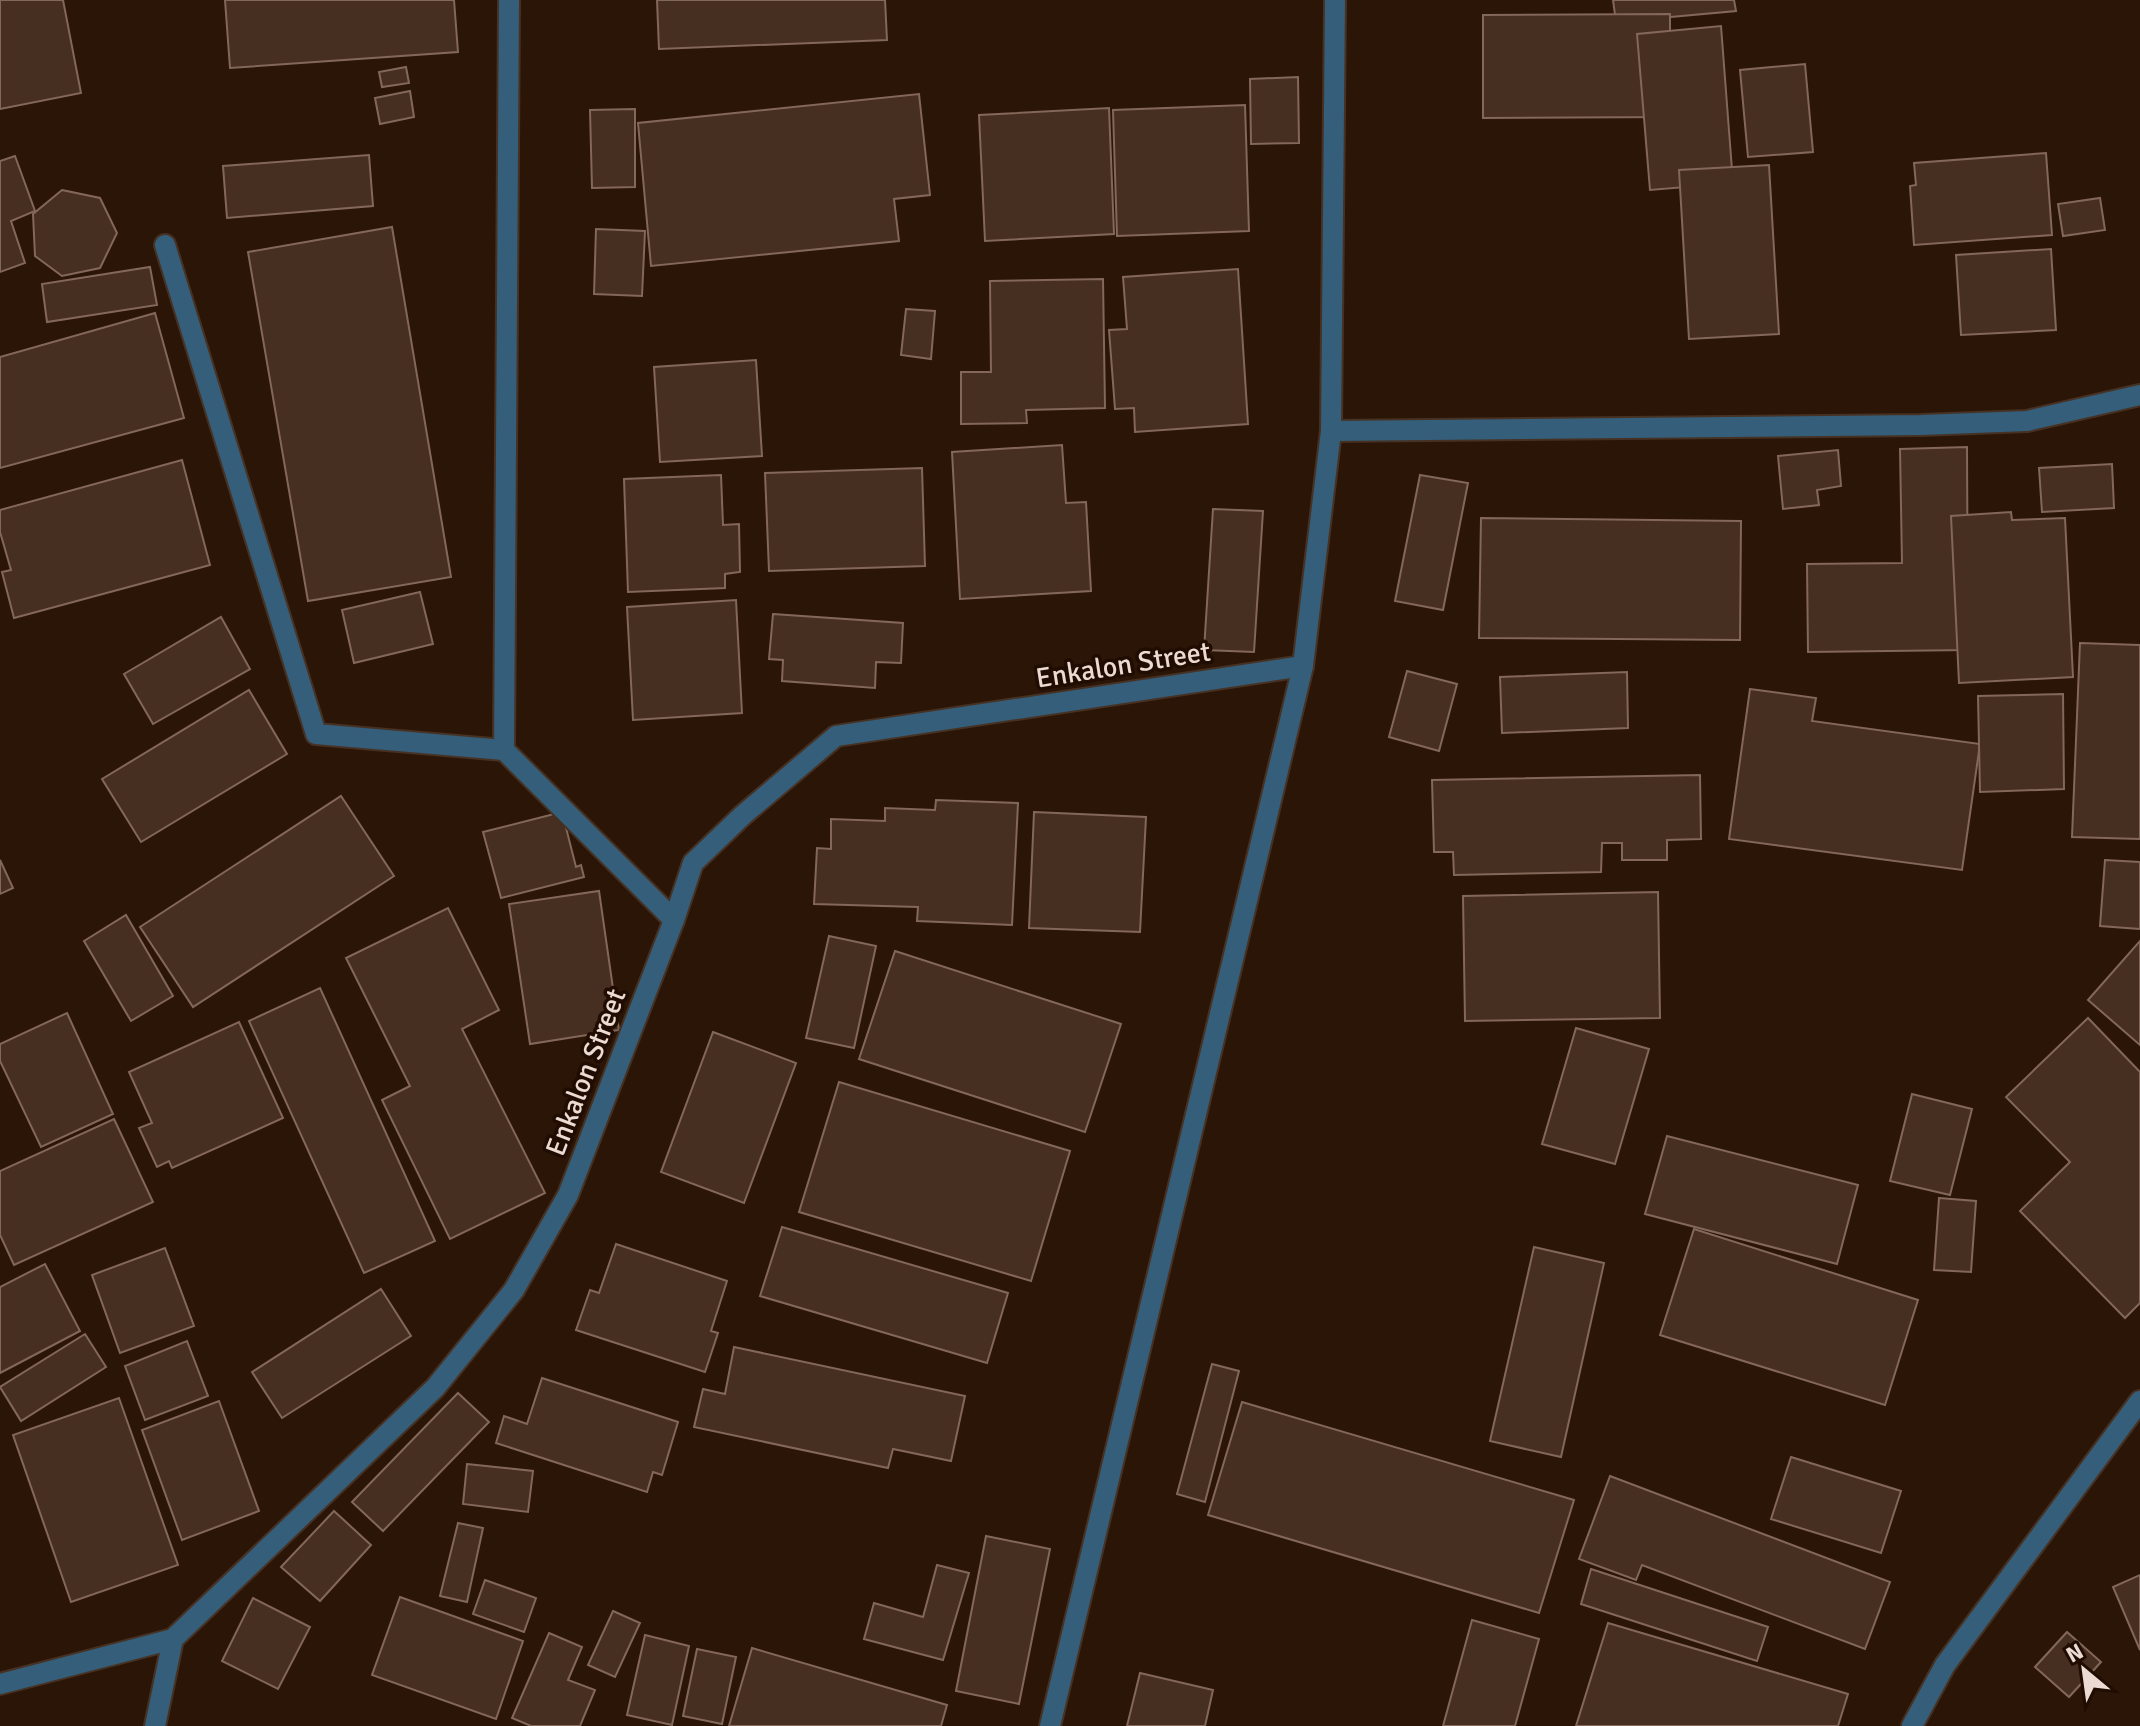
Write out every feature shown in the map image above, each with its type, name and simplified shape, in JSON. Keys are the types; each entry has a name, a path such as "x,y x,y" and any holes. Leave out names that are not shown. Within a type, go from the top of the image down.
{"street":[{"path":"504,750 509,0"},
{"path":"1050,1726 1303,666 1331,431 1335,0"},
{"path":"165,245 316,734 504,750 674,920"},
{"path":"1331,431 1921,425 2027,421 2140,395"},
{"name":"Enkalon Street","path":"0,1684 173,1639 435,1388 514,1290 568,1195 693,863 743,815 836,736 1303,666"},
{"path":"1912,1726 1945,1665 2140,1401"},
{"path":"155,1726 173,1639"}],"building":[{"path":"0,0 63,0 81,93 0,109"},
{"path":"225,0 454,0 458,52 230,68"},
{"path":"657,0 885,0 887,40 659,49"},
{"path":"1613,0 1734,0 1736,11 1616,22"},
{"path":"1670,14 1670,117 1483,118 1483,15"},
{"path":"1721,26 1733,183 1650,190 1637,34"},
{"path":"1805,64 1813,152 1748,157 1740,70"},
{"path":"406,67 409,83 382,87 379,72"},
{"path":"1298,77 1299,143 1251,144 1250,79"},
{"path":"410,91 414,117 380,124 375,98"},
{"path":"919,94 930,195 894,199 899,241 651,266 638,123"},
{"path":"1245,105 1249,231 1117,236 1113,110"},
{"path":"1109,108 1114,234 985,241 979,115"},
{"path":"635,109 635,187 592,188 590,110"},
{"path":"2046,153 2052,235 1914,245 1910,186 1916,185 1914,163"},
{"path":"369,155 373,206 227,218 223,166"},
{"path":"15,156 35,211 11,221 25,263 0,272 0,161"},
{"path":"1769,165 1779,334 1689,339 1679,170"},
{"path":"62,190 100,198 117,233 100,268 62,276 35,256 33,214"},
{"path":"2100,198 2105,230 2063,236 2058,204"},
{"path":"392,227 451,577 308,601 248,252"},
{"path":"596,229 645,231 642,296 594,294"},
{"path":"2051,249 2056,330 1961,335 1956,255"},
{"path":"150,267 157,305 47,322 42,284"},
{"path":"1238,269 1248,424 1135,432 1134,408 1115,409 1109,330 1127,329 1123,277"},
{"path":"1103,279 1105,408 1026,410 1027,423 961,424 961,372 991,372 990,281"},
{"path":"906,309 935,311 931,359 901,355"},
{"path":"155,313 184,418 0,468 0,357"},
{"path":"756,360 762,456 660,462 654,367"},
{"path":"1062,445 1066,503 1086,502 1091,591 960,599 952,452"},
{"path":"1967,447 1968,650 1808,652 1807,564 1902,563 1900,449"},
{"path":"1838,450 1841,486 1817,490 1819,505 1783,509 1778,456"},
{"path":"182,460 210,565 14,618 2,572 11,570 0,532 0,510"},
{"path":"2112,464 2114,508 2042,512 2039,468"},
{"path":"922,468 925,566 769,571 765,473"},
{"path":"721,475 723,525 739,524 740,572 725,574 725,588 628,592 624,479"},
{"path":"1420,475 1468,483 1443,610 1395,601"},
{"path":"1213,509 1263,511 1254,652 1204,650"},
{"path":"2011,512 2012,520 2065,518 2073,677 1959,683 1951,516"},
{"path":"1481,518 1741,521 1740,640 1479,638"},
{"path":"420,592 433,644 354,663 342,610"},
{"path":"736,600 742,713 633,720 627,607"},
{"path":"773,614 903,623 901,663 876,662 875,688 782,681 783,660 769,659"},
{"path":"221,617 250,669 153,724 124,674"},
{"path":"2080,643 2140,645 2140,839 2072,837"},
{"path":"1407,671 1457,684 1439,751 1389,737"},
{"path":"1627,672 1628,728 1502,733 1500,677"},
{"path":"1750,689 1816,698 1812,721 1980,744 1962,870 1729,839"},
{"path":"249,690 287,754 141,842 102,779"},
{"path":"2063,694 2064,789 1980,792 1978,696"},
{"path":"1700,775 1701,839 1667,840 1667,860 1622,860 1622,843 1602,843 1601,872 1454,875 1453,852 1434,852 1432,780"},
{"path":"341,796 394,876 193,1007 140,927"},
{"path":"936,800 1018,803 1012,925 917,921 918,907 814,904 817,848 831,849 831,819 885,821 885,808 935,810"},
{"path":"562,812 576,867 581,865 584,877 501,898 483,832"},
{"path":"1034,812 1146,817 1140,932 1029,928"},
{"path":"0,860 13,888 0,894"},
{"path":"2105,860 2140,862 2140,929 2100,926"},
{"path":"599,891 619,1030 530,1044 509,904"},
{"path":"1658,892 1660,1018 1465,1021 1463,896"},
{"path":"448,908 499,1010 462,1029 545,1193 450,1239 382,1100 410,1086 346,958"},
{"path":"126,915 173,996 131,1021 84,941"},
{"path":"829,936 876,946 854,1048 806,1038"},
{"path":"2140,941 2140,1045 2088,1000"},
{"path":"895,951 1121,1024 1085,1132 859,1059"},
{"path":"320,988 435,1241 364,1273 249,1021"},
{"path":"67,1013 113,1114 41,1147 0,1061 0,1044"},
{"path":"2088,1018 2140,1072 2140,1303 2125,1318 2020,1211 2070,1162 2006,1097"},
{"path":"239,1022 283,1118 172,1168 169,1161 157,1167 139,1128 152,1123 129,1072"},
{"path":"1576,1028 1649,1049 1615,1164 1542,1144"},
{"path":"713,1032 796,1063 744,1203 661,1172"},
{"path":"839,1082 1070,1151 1031,1281 799,1212"},
{"path":"1912,1094 1972,1109 1950,1195 1890,1181"},
{"path":"114,1119 153,1202 14,1265 0,1235 0,1171"},
{"path":"1667,1136 1858,1185 1837,1264 1645,1214"},
{"path":"1939,1198 1976,1201 1971,1272 1934,1270"},
{"path":"782,1227 1008,1293 987,1363 760,1296"},
{"path":"1694,1229 1918,1300 1885,1405 1660,1335"},
{"path":"616,1244 727,1281 711,1331 718,1333 705,1372 576,1330 590,1290 599,1293"},
{"path":"1534,1247 1604,1263 1561,1457 1490,1441"},
{"path":"165,1248 194,1326 120,1353 92,1275"},
{"path":"45,1264 80,1331 0,1373 0,1287"},
{"path":"381,1289 411,1336 282,1418 252,1372"},
{"path":"85,1334 106,1367 21,1421 0,1387"},
{"path":"187,1341 208,1396 145,1420 125,1366"},
{"path":"734,1347 965,1396 951,1461 893,1449 888,1468 694,1427 703,1389 725,1394"},
{"path":"1212,1364 1239,1371 1205,1502 1177,1494"},
{"path":"542,1378 678,1422 662,1475 653,1472 647,1492 496,1443 504,1416 527,1424"},
{"path":"458,1393 489,1422 383,1531 352,1502"},
{"path":"119,1398 178,1565 71,1602 13,1435"},
{"path":"219,1401 259,1511 182,1540 142,1430"},
{"path":"1242,1402 1574,1500 1539,1613 1208,1515"},
{"path":"1791,1457 1901,1491 1881,1553 1771,1519"},
{"path":"467,1464 533,1471 528,1512 463,1504"},
{"path":"1610,1476 1890,1582 1865,1649 1642,1565 1636,1580 1579,1559"},
{"path":"334,1511 371,1545 320,1601 281,1567"},
{"path":"458,1523 483,1528 467,1602 440,1596"},
{"path":"986,1536 1050,1549 1019,1704 956,1691"},
{"path":"937,1565 969,1573 943,1660 864,1639 874,1603 923,1617"},
{"path":"1591,1569 1768,1627 1757,1661 1581,1604"},
{"path":"2140,1575 2140,1650 2113,1587"},
{"path":"485,1580 536,1598 524,1632 473,1614"},
{"path":"400,1597 523,1641 496,1719 372,1675"},
{"path":"253,1598 310,1627 278,1689 222,1661"},
{"path":"613,1611 640,1623 615,1677 588,1665"},
{"path":"1472,1620 1539,1639 1515,1726 1443,1726"},
{"path":"1608,1623 1848,1694 1838,1726 1576,1726"},
{"path":"2067,1632 2101,1662 2069,1697 2035,1667"},
{"path":"549,1633 582,1647 568,1680 595,1690 580,1726 531,1726 512,1718"},
{"path":"645,1635 689,1646 672,1725 627,1715"},
{"path":"752,1648 947,1705 941,1726 729,1726"},
{"path":"697,1649 736,1657 722,1724 683,1716"},
{"path":"1140,1673 1213,1690 1205,1726 1127,1726"}]}
